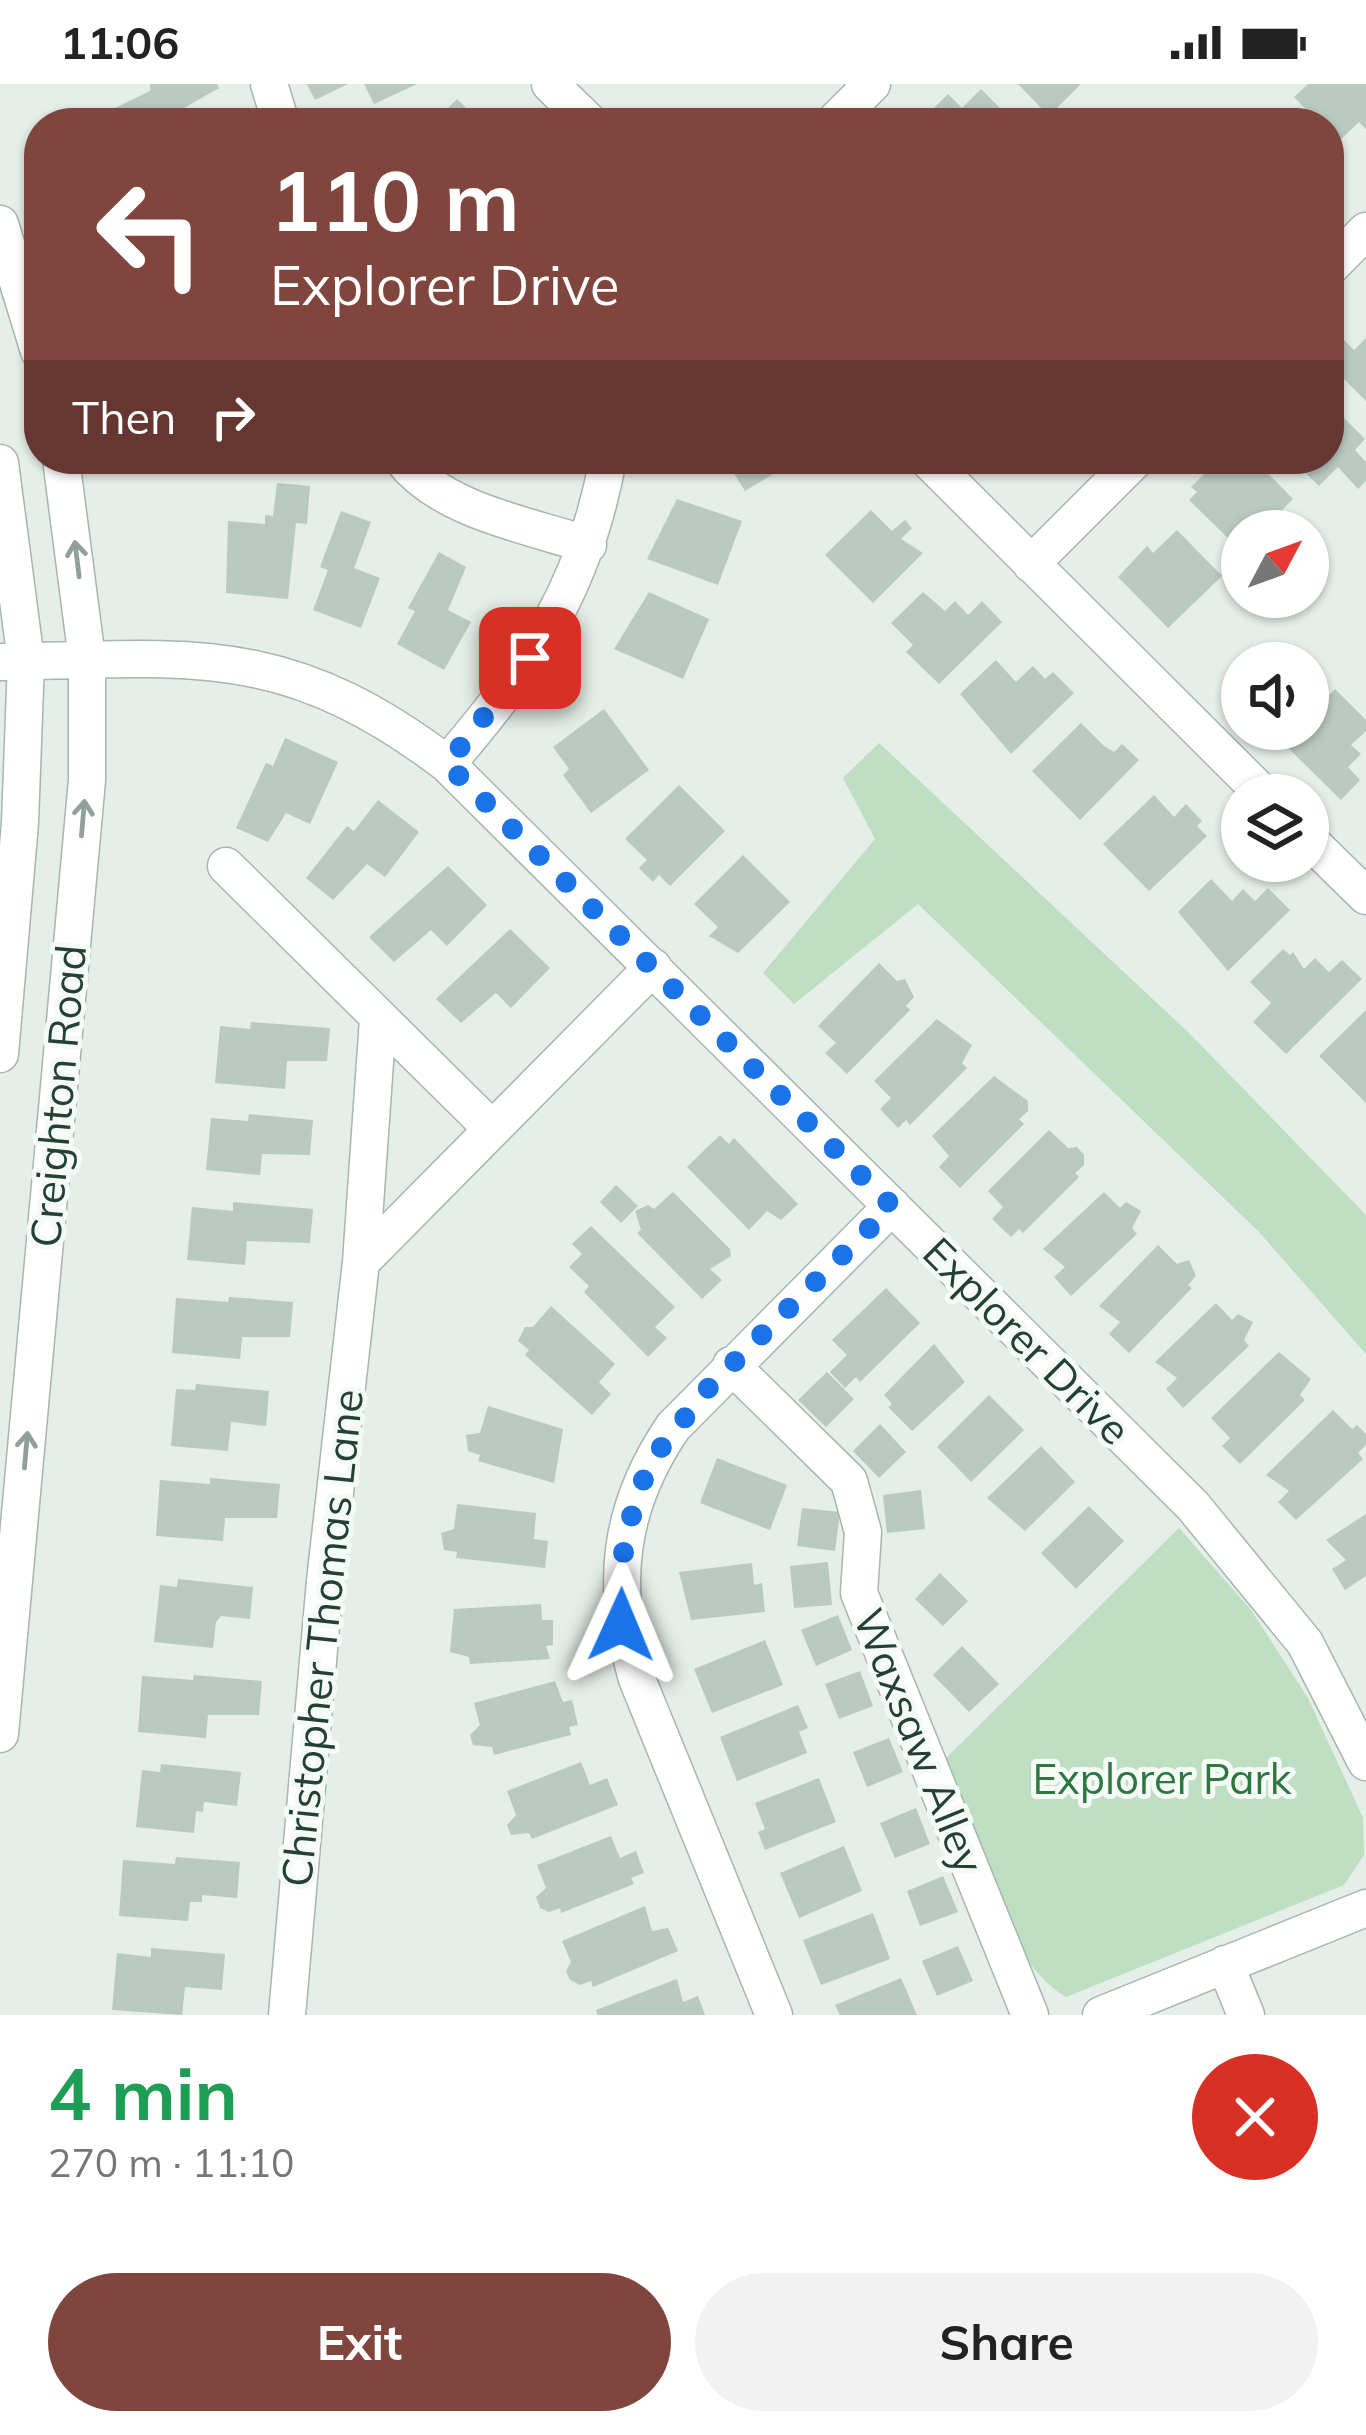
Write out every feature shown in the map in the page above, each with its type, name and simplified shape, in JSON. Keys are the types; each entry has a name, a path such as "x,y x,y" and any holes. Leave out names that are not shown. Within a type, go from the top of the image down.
{"street":[{"path":"550,84 575,108"},
{"path":"848,108 872,84"},
{"path":"0,224 24,302"},
{"path":"1344,253 1366,231"},
{"name":"Creighton Road","path":"0,463 20,823 0,1054"},
{"name":"Creighton Road","path":"0,1734 87,780 87,659 64,474"},
{"path":"413,474 464,502 588,545"},
{"path":"447,764 493,710 566,602 588,545 605,474"},
{"path":"942,474 1243,774"},
{"path":"1031,564 1121,474"},
{"name":"Explorer Drive","path":"13,661 201,660 280,671 338,692 392,723 447,764 1193,1507 1256,1577 1305,1642 1366,1762"},
{"path":"1329,858 1363,889"},
{"path":"226,866 491,1128"},
{"path":"361,1262 653,968"},
{"name":"Christopher Thomas Lane","path":"287,2015 325,1581 361,1262 378,1019"},
{"path":"774,2015 637,1678 621,1625 624,1539 649,1463 673,1427 892,1206"},
{"name":"Waxsaw Alley","path":"731,1365 849,1481 855,1493 863,1532 859,1594 1030,2015"},
{"path":"1101,2015 1366,1908"},
{"path":"1225,1964 1246,2015"}],"green space":[{"path":"879,743 1189,1033 1366,1215 1366,1354 1259,1232 918,904 794,1004 763,973 875,839 843,778"},
{"name":"Explorer Park","path":"1179,1528 1251,1610 1308,1698 1363,1818 1364,1855 1344,1885 1066,1997 1044,1980 1006,1925 940,1764"}],"building":[{"path":"150,84 217,84 219,88 184,108 115,108 150,91"},
{"path":"307,84 348,84 315,100"},
{"path":"364,84 417,84 374,104"},
{"path":"1018,84 1081,84 1057,108 1041,108"},
{"path":"1308,84 1366,84 1366,129 1359,122 1344,136 1344,108 1305,108 1294,97"},
{"path":"981,89 1000,108 962,108"},
{"path":"948,94 962,108 934,108"},
{"path":"1366,338 1366,401 1344,379 1344,340 1354,350"},
{"path":"1344,418 1365,439 1355,450 1366,462 1366,481 1358,489 1344,474"},
{"path":"734,474 773,474 745,491"},
{"path":"1204,474 1269,474 1293,499 1282,510 1221,510 1221,531 1189,500 1197,492 1191,487"},
{"path":"1307,474 1331,474 1319,486"},
{"path":"277,483 310,486 307,524 296,523 288,599 226,593 228,521 265,524 265,515 273,516"},
{"path":"677,499 742,521 718,585 647,559"},
{"path":"871,510 892,531 905,520 912,528 901,539 923,553 873,603 825,555"},
{"path":"341,511 371,522 354,568 380,578 361,628 313,610 328,570 320,567"},
{"path":"1177,530 1221,575 1168,628 1118,577 1147,546 1153,553"},
{"path":"439,552 466,567 448,610 471,622 444,670 397,644 415,611 408,608"},
{"path":"649,592 709,619 683,679 614,649"},
{"path":"923,592 945,611 955,601 968,615 982,601 1002,622 939,684 906,652 913,645 891,623"},
{"path":"996,660 1016,682 1033,666 1045,679 1053,672 1074,693 1011,754 960,694"},
{"path":"1335,689 1366,720 1366,731 1351,745 1361,754 1348,767 1360,780 1341,800 1329,788 1329,774 1315,774 1290,750 1329,750 1329,695"},
{"path":"604,709 649,770 591,813 563,775 569,769 553,747"},
{"path":"1081,723 1104,746 1114,752 1122,744 1139,760 1080,820 1032,771"},
{"path":"285,738 338,762 310,824 286,813 268,842 236,828 266,763 273,766"},
{"path":"679,785 725,831 670,886 659,875 653,882 639,868 647,860 625,839"},
{"path":"1154,795 1174,817 1186,804 1202,821 1197,826 1207,836 1149,891 1103,844"},
{"path":"378,800 419,832 385,877 367,864 333,900 306,878 347,826 354,831"},
{"path":"743,855 790,902 738,953 709,936 718,927 694,904"},
{"path":"448,866 487,905 447,946 431,930 394,962 369,937"},
{"path":"1211,879 1232,901 1243,889 1255,901 1268,888 1290,910 1228,971 1178,912"},
{"path":"510,929 550,968 511,1008 496,993 461,1023 436,999"},
{"path":"1283,949 1290,955 1293,952 1304,969 1315,958 1329,972 1342,960 1362,979 1286,1054 1253,1022 1271,1003 1250,982"},
{"path":"879,963 897,981 905,979 914,997 906,1006 910,1010 847,1074 825,1053 836,1043 818,1026"},
{"path":"1366,1010 1366,1103 1319,1056"},
{"path":"937,1019 972,1045 962,1063 967,1068 910,1125 906,1120 898,1128 880,1109 891,1098 874,1081"},
{"path":"251,1022 330,1028 327,1061 287,1061 285,1089 215,1083 220,1026 250,1029"},
{"path":"994,1076 1028,1101 1028,1111 1019,1119 1024,1124 960,1188 939,1167 949,1156 932,1136"},
{"path":"249,1114 313,1120 310,1155 262,1154 260,1175 206,1170 211,1118 248,1121"},
{"path":"1049,1130 1068,1148 1077,1147 1084,1155 1084,1165 1075,1173 1079,1177 1023,1233 1019,1229 1011,1237 992,1219 1003,1207 988,1191"},
{"path":"720,1135 729,1144 734,1138 798,1204 781,1220 767,1211 749,1230 687,1167"},
{"path":"616,1185 638,1206 621,1223 600,1202"},
{"path":"673,1192 730,1249 731,1256 710,1269 722,1280 702,1299 637,1233 641,1230 635,1211 648,1205 654,1209"},
{"path":"1104,1192 1120,1208 1126,1202 1141,1211 1132,1228 1137,1234 1071,1296 1054,1277 1065,1267 1043,1249"},
{"path":"233,1202 313,1209 310,1243 247,1241 245,1265 187,1260 192,1207 233,1211"},
{"path":"591,1226 675,1307 655,1327 667,1338 648,1357 584,1292 589,1286 569,1267 582,1254 572,1244"},
{"path":"1158,1245 1177,1264 1189,1260 1196,1276 1188,1285 1192,1288 1129,1353 1109,1334 1120,1322 1099,1306"},
{"path":"886,1288 920,1323 860,1382 856,1377 845,1388 830,1372 847,1355 832,1340"},
{"path":"229,1297 293,1302 290,1337 242,1337 240,1359 172,1353 176,1298 228,1302"},
{"path":"1216,1303 1232,1320 1238,1314 1253,1322 1244,1340 1249,1346 1183,1408 1166,1389 1177,1378 1155,1362"},
{"path":"551,1306 615,1364 599,1382 611,1394 592,1415 525,1355 529,1350 518,1341 525,1327 533,1327"},
{"path":"934,1344 965,1382 912,1431 888,1407 892,1404 884,1395"},
{"path":"1279,1352 1311,1379 1300,1395 1305,1400 1240,1464 1222,1446 1230,1438 1211,1418"},
{"path":"827,1372 854,1399 826,1427 798,1400"},
{"path":"196,1384 269,1391 266,1426 231,1422 228,1451 171,1446 176,1389 195,1390"},
{"path":"989,1395 1024,1430 971,1482 937,1447"},
{"path":"488,1406 563,1429 554,1483 478,1461 480,1455 468,1451 466,1435 480,1433"},
{"path":"1333,1410 1352,1429 1357,1425 1366,1434 1366,1445 1358,1453 1363,1459 1296,1520 1278,1502 1289,1491 1266,1475"},
{"path":"880,1424 906,1452 879,1478 853,1451"},
{"path":"1041,1446 1075,1482 1025,1531 987,1498"},
{"path":"717,1458 787,1485 770,1530 700,1503"},
{"path":"210,1478 280,1484 277,1518 225,1518 223,1541 156,1536 160,1480 210,1484"},
{"path":"921,1490 925,1529 887,1533 883,1495"},
{"path":"457,1504 536,1513 534,1539 548,1541 545,1568 456,1558 457,1552 444,1550 441,1533 454,1529"},
{"path":"1089,1506 1124,1541 1076,1589 1041,1553"},
{"path":"802,1508 840,1512 835,1551 797,1546"},
{"path":"1366,1514 1366,1576 1345,1590 1332,1569 1346,1560 1326,1540"},
{"path":"828,1562 832,1605 794,1608 790,1566"},
{"path":"752,1563 754,1585 762,1583 765,1612 691,1620 679,1572"},
{"path":"940,1573 968,1601 943,1626 915,1599"},
{"path":"178,1579 253,1587 250,1619 221,1616 213,1648 154,1642 160,1585 177,1587"},
{"path":"541,1604 542,1620 553,1620 553,1645 546,1646 550,1659 470,1664 469,1657 450,1652 454,1609"},
{"path":"838,1615 852,1650 816,1666 801,1630"},
{"path":"765,1640 783,1685 712,1713 694,1669"},
{"path":"962,1646 999,1684 969,1712 933,1675"},
{"path":"860,1671 873,1706 839,1719 825,1684"},
{"path":"194,1675 262,1681 259,1715 208,1715 206,1738 138,1732 142,1676 193,1680"},
{"path":"555,1681 563,1702 572,1700 578,1725 569,1727 571,1735 494,1755 492,1747 473,1745 470,1735 480,1725 474,1703"},
{"path":"798,1705 808,1728 799,1732 807,1753 737,1781 720,1737"},
{"path":"889,1738 903,1772 867,1787 853,1752"},
{"path":"581,1762 590,1785 607,1778 618,1805 532,1839 529,1833 511,1835 507,1825 516,1815 507,1791"},
{"path":"161,1764 241,1772 237,1806 204,1802 203,1812 196,1811 194,1833 136,1827 142,1770 160,1772"},
{"path":"819,1778 836,1822 765,1850 758,1832 765,1829 755,1803"},
{"path":"916,1808 930,1844 895,1858 880,1823"},
{"path":"611,1836 620,1858 636,1851 644,1873 631,1878 634,1884 561,1913 560,1908 549,1912 540,1908 536,1897 546,1888 537,1865"},
{"path":"844,1846 862,1891 799,1918 780,1873"},
{"path":"176,1857 240,1862 237,1898 202,1895 202,1902 190,1902 188,1921 119,1916 123,1860 175,1864"},
{"path":"943,1876 958,1912 920,1926 907,1891"},
{"path":"645,1906 652,1931 668,1928 678,1951 593,1987 591,1981 580,1985 570,1980 566,1971 571,1962 562,1941"},
{"path":"873,1913 890,1959 821,1985 803,1940"},
{"path":"958,1946 973,1981 937,1996 922,1961"},
{"path":"151,1948 225,1954 222,1990 185,1987 182,2015 112,2010 117,1953 151,1957"},
{"path":"901,1978 917,2015 840,2015 835,2005"},
{"path":"677,1979 683,2002 698,1996 705,2015 598,2015 596,2010"}],"route":[{"path":"530,658 447,764 892,1206 710,1386 649,1463 624,1539 621,1625"}]}
